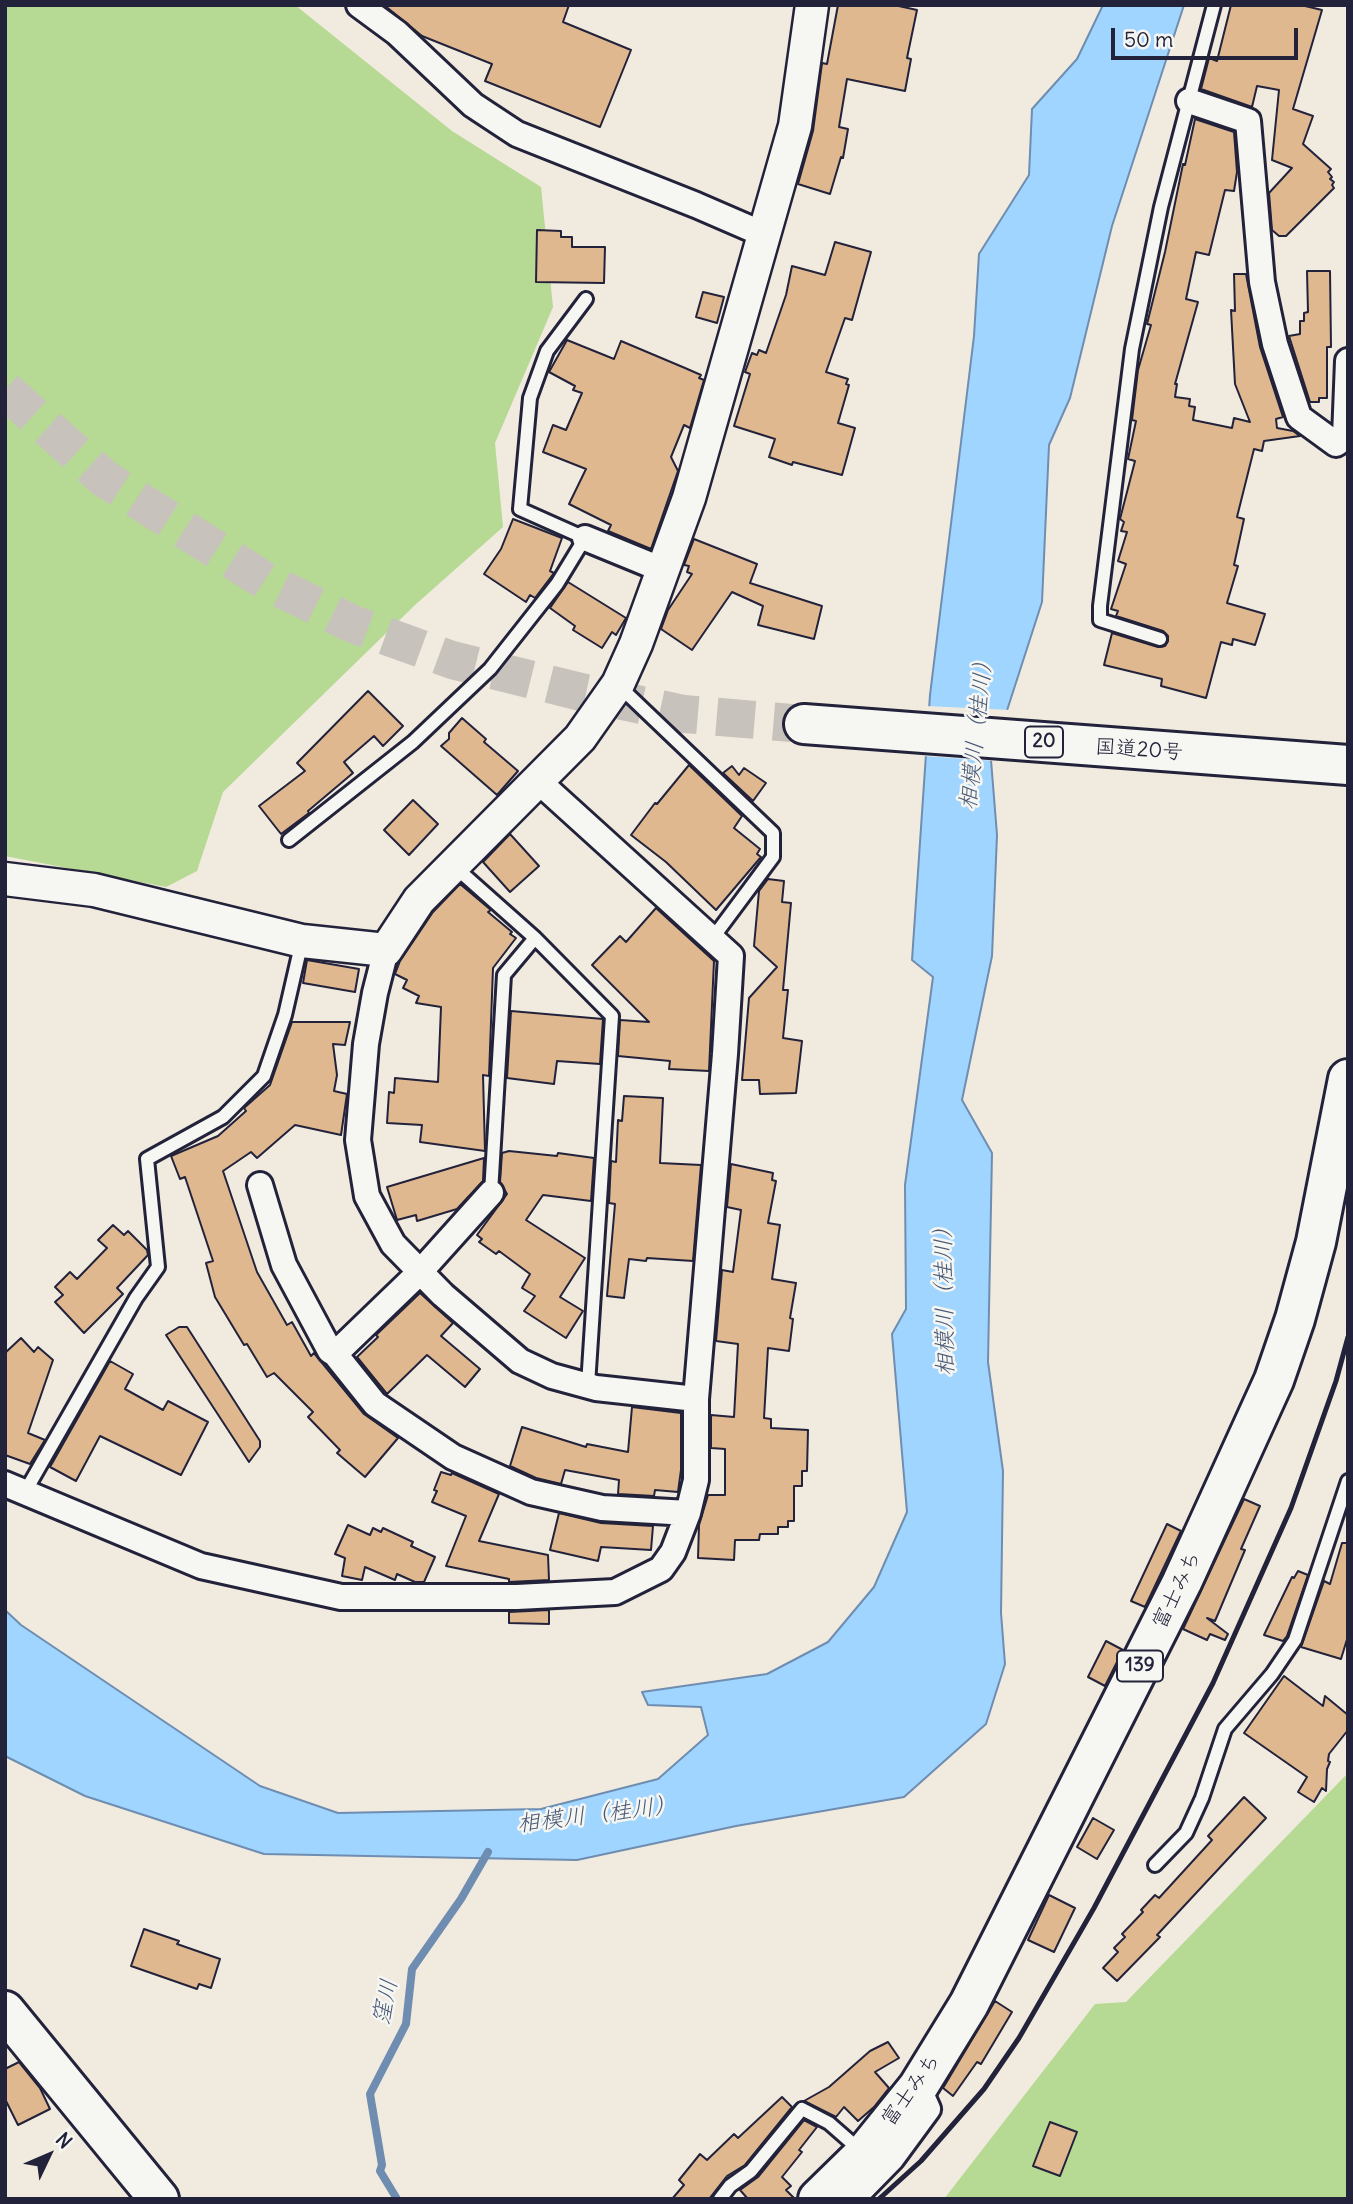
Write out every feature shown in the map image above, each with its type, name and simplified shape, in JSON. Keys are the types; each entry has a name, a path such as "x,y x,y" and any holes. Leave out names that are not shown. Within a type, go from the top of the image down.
{"highway":[{"name":"国道20号","path":"804,724 1348,765"},
{"name":"富士みち","path":"818,2199 864,2154 918,2087 969,2004 1182,1582 1274,1380 1295,1320 1316,1242 1348,1079"},
{"path":"5,2011 159,2199"}],"street":[{"path":"359,5 397,33 473,105 517,134 763,234"},
{"path":"696,1399 596,1388 552,1376 520,1361 443,1295 393,1244 366,1196 358,1140 366,1044 386,950 419,900 580,738 618,684 636,644 689,498 795,126 812,5"},
{"path":"1189,101 1248,121 1262,282 1275,344 1299,417 1336,444 1345,437 1348,361"},
{"path":"585,538 663,570"},
{"path":"15,1488 201,1566 341,1597 517,1597 615,1592 661,1569 673,1552 688,1513 696,1480 696,1399 731,956 538,781"},
{"path":"5,879 94,890 302,941 386,950"},
{"path":"260,1185 284,1265 330,1351 376,1404 453,1457 531,1492 602,1508 688,1513"},
{"path":"335,1354 420,1272 491,1194"},
{"path":"852,2199 892,2158 928,2109 918,2087"}],"lane":[{"path":"1160,639 1100,620 1100,606 1132,349 1161,207 1214,5"},
{"path":"289,839 413,743 490,669 557,584 585,538 520,509 530,398 547,351 586,299"},
{"path":"618,684 773,833 773,857 712,939"},
{"path":"454,866 535,938 612,1016 588,1385"},
{"path":"491,1194 504,975 535,938"},
{"path":"15,1488 158,1267 155,1216 147,1159 223,1117 264,1076 285,1015 302,941"},
{"path":"1155,1865 1186,1833 1202,1798 1225,1729 1272,1674 1295,1640 1348,1481"},
{"path":"720,2199 730,2186 751,2171 802,2109 829,2123 864,2154"}],"green space":[{"path":"5,5 295,5 452,131 541,187 553,307 495,443 503,527 415,605 223,792 197,871 166,887 5,856"},
{"path":"1348,1773 1348,2199 944,2199 1095,2004 1126,2002"}],"water":[{"name":"相模川（桂川）","path":"1103,5 1184,5 1112,226 1070,398 1049,445 1042,602 991,760 997,835 992,956 962,1100 992,1153 988,1362 1003,1471 1001,1613 1005,1664 986,1724 904,1797 736,1826 577,1860 264,1854 85,1796 5,1756 5,1610 21,1625 260,1786 338,1813 541,1809 658,1779 708,1735 701,1707 648,1705 642,1692 767,1674 828,1642 874,1587 907,1512 892,1334 906,1309 905,1185 933,977 912,960 930,695 974,336 979,254 1029,175 1032,109 1077,59"}],"pier":[{"path":"926,706 1011,710 995,761 923,756"}],"building":[{"path":"384,5 569,5 563,22 631,50 600,127 485,81 492,64 422,36"},
{"path":"838,5 894,5 917,10 907,58 911,59 905,91 847,79 839,127 848,129 843,158 841,157 830,194 798,184 813,131 822,63 827,64"},
{"path":"1231,5 1301,5 1322,10 1293,109 1313,116 1303,144 1331,169 1328,172 1334,182 1334,188 1286,236 1279,236 1272,230 1269,193 1292,168 1272,160 1279,90 1257,86 1252,107 1201,89 1209,58 1217,61"},
{"path":"1195,119 1234,132 1237,172 1234,191 1225,190 1209,255 1196,252 1186,299 1198,302 1175,384 1175,397 1190,399 1189,406 1195,407 1193,420 1232,428 1234,418 1250,422 1235,384 1231,310 1235,311 1234,274 1246,274 1260,347 1283,417 1276,419 1277,428 1293,431 1300,436 1264,441 1262,451 1254,449 1237,517 1244,519 1234,565 1238,566 1227,603 1265,614 1255,645 1233,639 1232,645 1221,642 1206,698 1161,686 1162,679 1104,665 1112,633 1158,647 1165,646 1168,641 1168,636 1163,631 1116,616 1118,611 1111,609 1126,564 1118,561 1127,532 1121,531 1124,522 1120,519 1135,461 1128,459 1136,421 1132,420 1138,370 1151,325 1147,324"},
{"path":"537,230 561,231 561,237 572,237 572,247 605,247 604,283 536,282"},
{"path":"835,242 871,252 852,320 845,318 826,372 848,379 846,384 849,385 838,423 855,428 842,475 793,462 792,465 769,457 775,439 734,426 750,374 745,372 752,353 757,355 759,350 766,353 786,295 792,266 825,275"},
{"path":"1307,271 1330,271 1331,347 1327,347 1327,398 1319,398 1319,402 1310,402 1289,336 1300,334 1300,321 1304,321 1304,313 1308,312"},
{"path":"703,292 724,297 717,323 696,317"},
{"path":"567,340 614,359 621,341 701,375 699,378 704,380 690,428 684,425 671,457 678,471 651,549 608,531 611,525 569,504 586,469 543,452 553,425 566,430 582,393 573,390 575,386 549,372"},
{"path":"513,519 562,538 550,571 554,573 535,598 530,595 526,602 484,574 501,549"},
{"path":"694,539 757,564 750,583 822,606 814,639 758,625 763,606 732,592 692,650 661,629 668,610 692,574 687,572 689,566 684,565"},
{"path":"568,582 626,618 616,635 612,632 602,648 573,630 575,626 550,608"},
{"path":"368,691 403,726 383,746 374,736 344,762 353,773 281,834 259,806 305,771 297,763"},
{"path":"462,718 486,739 484,742 518,771 497,795 441,746 449,739 449,733"},
{"path":"689,765 742,816 734,828 760,849 757,854 761,857 716,910 666,862 631,835"},
{"path":"732,766 739,775 744,768 766,783 753,801 723,773"},
{"path":"413,800 438,824 409,855 384,830"},
{"path":"510,834 539,866 510,892 483,862"},
{"path":"768,879 784,881 782,902 791,903 783,990 788,990 783,1038 802,1041 796,1093 760,1094 759,1080 742,1080 749,998 777,967 754,946 759,891"},
{"path":"460,884 491,910 488,912 516,938 493,968 489,1076 483,1075 485,1151 420,1142 422,1125 387,1123 389,1092 394,1093 395,1078 438,1082 441,1007 416,1003 419,996 403,988 407,980 395,974 400,961 433,912"},
{"path":"656,908 714,961 709,1071 669,1069 670,1061 618,1056 620,1020 649,1022 592,965 620,936 626,942"},
{"path":"307,960 359,969 355,992 303,983"},
{"path":"511,1011 603,1019 600,1064 557,1061 554,1084 507,1078"},
{"path":"292,1022 350,1022 345,1045 333,1044 337,1075 334,1091 347,1094 341,1135 295,1125 257,1158 251,1152 223,1171 257,1272 287,1325 292,1322 311,1356 314,1353 364,1414 398,1438 365,1477 337,1453 340,1450 308,1417 313,1412 274,1373 267,1377 247,1344 244,1345 215,1297 206,1263 213,1261 185,1177 180,1179 171,1156 218,1136 270,1085"},
{"path":"624,1096 663,1098 660,1163 701,1165 693,1261 629,1259 624,1298 607,1296 615,1204 609,1203 611,1161 616,1162 618,1120 622,1121"},
{"path":"509,1151 594,1158 591,1201 543,1195 526,1220 585,1258 560,1297 583,1311 566,1338 524,1311 535,1296 522,1288 530,1274 499,1251 496,1254 479,1242 482,1239 477,1235 507,1194 500,1182 502,1153"},
{"path":"484,1158 483,1181 457,1209 417,1221 416,1215 397,1220 387,1187"},
{"path":"731,1164 773,1173 772,1180 776,1181 768,1223 780,1225 772,1279 796,1283 790,1318 793,1319 789,1351 768,1348 764,1418 771,1419 771,1428 808,1430 807,1471 802,1471 802,1486 794,1486 794,1521 788,1521 788,1527 778,1527 778,1534 760,1534 759,1540 735,1540 734,1560 698,1558 699,1525 708,1495 725,1495 725,1449 711,1448 711,1415 734,1417 738,1344 716,1341 722,1270 733,1272 741,1210 727,1207"},
{"path":"113,1225 124,1235 128,1231 147,1250 148,1255 117,1288 123,1294 84,1333 55,1302 63,1295 55,1287 70,1272 77,1279 107,1248 98,1240"},
{"path":"420,1293 453,1323 441,1336 480,1369 465,1387 427,1355 387,1394 357,1357"},
{"path":"179,1327 187,1327 260,1441 260,1447 249,1462 166,1335"},
{"path":"21,1338 34,1352 38,1347 53,1360 28,1433 45,1440 30,1464 5,1455 5,1353"},
{"path":"110,1361 133,1374 125,1389 163,1410 168,1401 208,1422 181,1475 100,1436 76,1481 50,1467"},
{"path":"632,1407 681,1413 681,1470 678,1492 655,1490 654,1496 618,1494 619,1480 565,1470 561,1484 536,1478 510,1466 522,1427 586,1447 587,1444 628,1452"},
{"path":"441,1472 452,1473 499,1494 479,1541 548,1555 549,1580 509,1582 509,1579 446,1566 466,1516 432,1502"},
{"path":"1244,1499 1260,1506 1215,1621 1207,1618 1228,1634 1225,1640 1210,1634 1207,1640 1183,1629"},
{"path":"559,1513 601,1523 653,1526 651,1550 601,1547 598,1561 550,1550"},
{"path":"1167,1524 1181,1531 1145,1607 1131,1601"},
{"path":"348,1525 370,1535 373,1528 381,1532 383,1528 413,1542 411,1546 435,1557 424,1582 415,1582 397,1574 395,1580 365,1567 362,1580 342,1576 345,1558 335,1554"},
{"path":"1342,1543 1348,1543 1348,1636 1341,1659 1301,1647 1324,1581 1330,1584"},
{"path":"1298,1571 1308,1575 1287,1636 1283,1641 1264,1635 1292,1577 1294,1578"},
{"path":"549,1610 549,1624 509,1623 509,1612"},
{"path":"1106,1641 1123,1650 1105,1686 1088,1677"},
{"path":"1284,1676 1323,1706 1325,1696 1348,1715 1348,1730 1329,1754 1326,1791 1322,1788 1314,1802 1298,1792 1307,1777 1244,1733"},
{"path":"1244,1797 1266,1818 1117,1981 1103,1968 1118,1952 1114,1948 1125,1937 1122,1934 1155,1895 1159,1898 1212,1840 1208,1836"},
{"path":"1093,1818 1114,1830 1097,1859 1077,1847"},
{"path":"1049,1895 1075,1908 1054,1952 1028,1940"},
{"path":"144,1929 220,1959 211,1988 199,1984 197,1989 131,1966"},
{"path":"995,2001 1012,2012 981,2064 977,2062 953,2096 943,2088"},
{"path":"888,2042 899,2058 875,2072 889,2088 858,2121 844,2107 836,2117 804,2101 829,2087 870,2051"},
{"path":"19,2062 40,2088 50,2109 18,2125 5,2099 5,2069"},
{"path":"782,2097 792,2107 745,2165 727,2176 709,2199 672,2199 684,2185 679,2180 700,2154 707,2160 734,2134 738,2138"},
{"path":"804,2120 817,2127 782,2177 791,2186 786,2190 795,2199 748,2199 740,2190 758,2177"},
{"path":"1050,2122 1077,2132 1060,2176 1033,2166"}],"waterway":[{"name":"窪川","path":"397,2199 380,2171 382,2165 370,2094 406,2024 412,1969 461,1899 488,1852"}],"tunnel":[{"path":"5,390 105,479 267,582 353,624 452,660 585,693 684,714 804,724"}],"railway":[{"path":"879,2199 921,2161 984,2089 1019,2038 1094,1908 1213,1683 1291,1508 1336,1381 1348,1337"}]}
